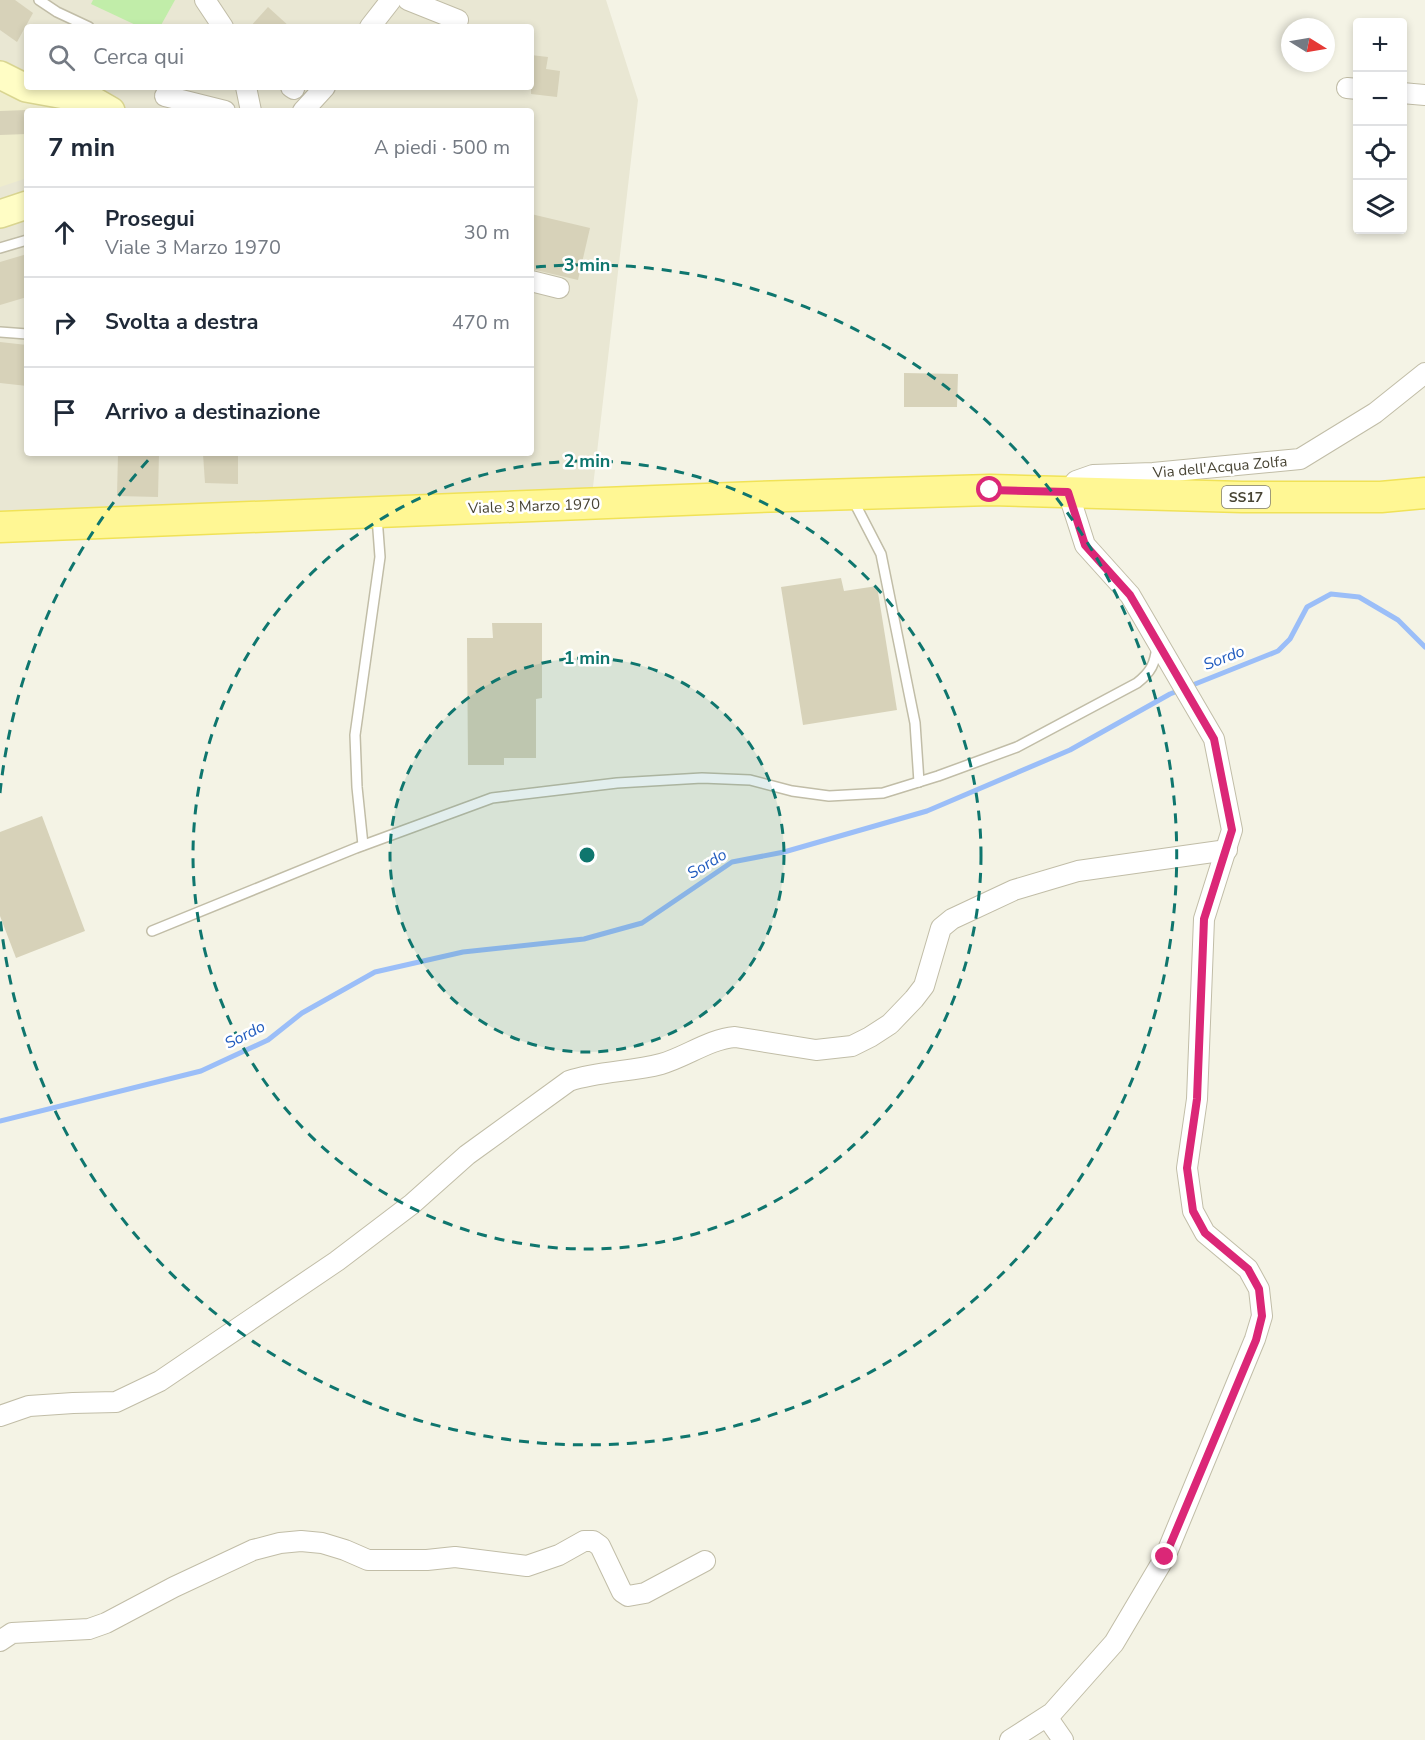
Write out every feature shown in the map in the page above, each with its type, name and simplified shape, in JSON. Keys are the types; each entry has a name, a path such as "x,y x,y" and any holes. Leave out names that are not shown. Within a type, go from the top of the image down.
{"main road":[{"name":"Viale 3 Marzo 1970","path":"0,527 990,490 1068,492"},
{"name":"SS17","path":"1068,492 1242,497 1381,497 1425,494"}],"street":[{"path":"372,24 391,0"},
{"path":"408,0 458,20"},
{"path":"212,2 222,24"},
{"path":"0,75 24,87"},
{"path":"37,90 92,100 106,108"},
{"path":"247,90 250,108"},
{"path":"306,108 322,90"},
{"path":"1407,93 1425,95"},
{"path":"165,96 213,108"},
{"path":"0,214 24,206"},
{"path":"534,282 559,288"},
{"name":"Via dell'Acqua Zolfa","path":"1068,492 1076,481 1093,475 1153,473 1300,459 1375,413 1425,373"},
{"path":"1010,1740 1052,1713 1114,1643 1165,1557 1256,1340 1262,1316 1259,1289 1248,1269 1205,1233 1193,1211 1187,1168 1197,1099 1204,919 1232,830 1214,739 1130,595 1085,545 1068,492"},
{"path":"0,1416 28,1406 73,1402 116,1402 160,1381 337,1261 412,1204 467,1155 569,1081 661,1064 681,1058 724,1038 735,1037 816,1050 852,1046 890,1024 914,999 924,986 941,928 952,919 1014,890 1078,871 1227,850"},
{"path":"0,1641 12,1633 89,1629 106,1623 174,1587 253,1550 301,1541 322,1543 368,1560 427,1560 455,1557 527,1566 559,1555 584,1541 593,1541 600,1546 622,1592 628,1596 645,1593 705,1561"},
{"path":"1047,1716 1062,1740"}],"lane":[{"path":"39,0 82,24"},
{"path":"0,248 24,241"},
{"path":"0,332 24,334"},
{"path":"850,495 880,554 915,723 919,782"},
{"path":"363,845 357,788 355,735 380,557 376,512"},
{"path":"152,930 363,845 492,798 617,783 702,778 750,780 792,791 829,796 882,793 1017,747 1137,683 1149,674 1154,665 1157,641"}],"shaded area":[{"path":"0,0 606,0 638,100 591,504 0,527"},
{"path":"0,89 72,108 24,108 24,179 0,187"}],"green space":[{"path":"93,0 175,0 162,24 134,24 91,4"}],"building":[{"path":"0,0 15,0 33,13 27,24 24,24 24,29 17,42 0,30"},
{"path":"268,7 287,24 253,24"},
{"path":"534,55 548,57 546,69 560,71 557,97 531,94 531,90 534,90"},
{"path":"24,110 24,134 0,135 0,111"},
{"path":"534,215 590,228 578,280 534,270"},
{"path":"24,255 24,298 0,305 0,262"},
{"path":"0,342 24,345 24,386 0,383"},
{"path":"904,373 958,374 957,407 904,407"},
{"path":"118,456 159,456 158,497 117,496"},
{"path":"203,456 238,456 238,484 205,483"},
{"path":"841,578 844,591 877,586 897,710 803,725 781,587"},
{"path":"492,623 542,623 542,698 536,699 536,758 504,758 504,765 468,765 467,638 493,638"},
{"path":"42,816 85,931 16,958 0,916 0,832"}],"waterway":[{"name":"Sordo","path":"0,1121 201,1071 268,1040 302,1013 375,972 463,952 584,939 642,923 732,862 784,852 927,811 1070,750 1170,694 1278,651 1290,639 1307,607 1331,594 1359,597 1398,620 1425,647"}],"route":[{"path":"990,490 1068,492 1085,545 1130,595 1214,739 1232,830 1204,919 1197,1099 1187,1168 1193,1211 1205,1233 1248,1269 1259,1289 1262,1316 1256,1340 1165,1557"}]}
